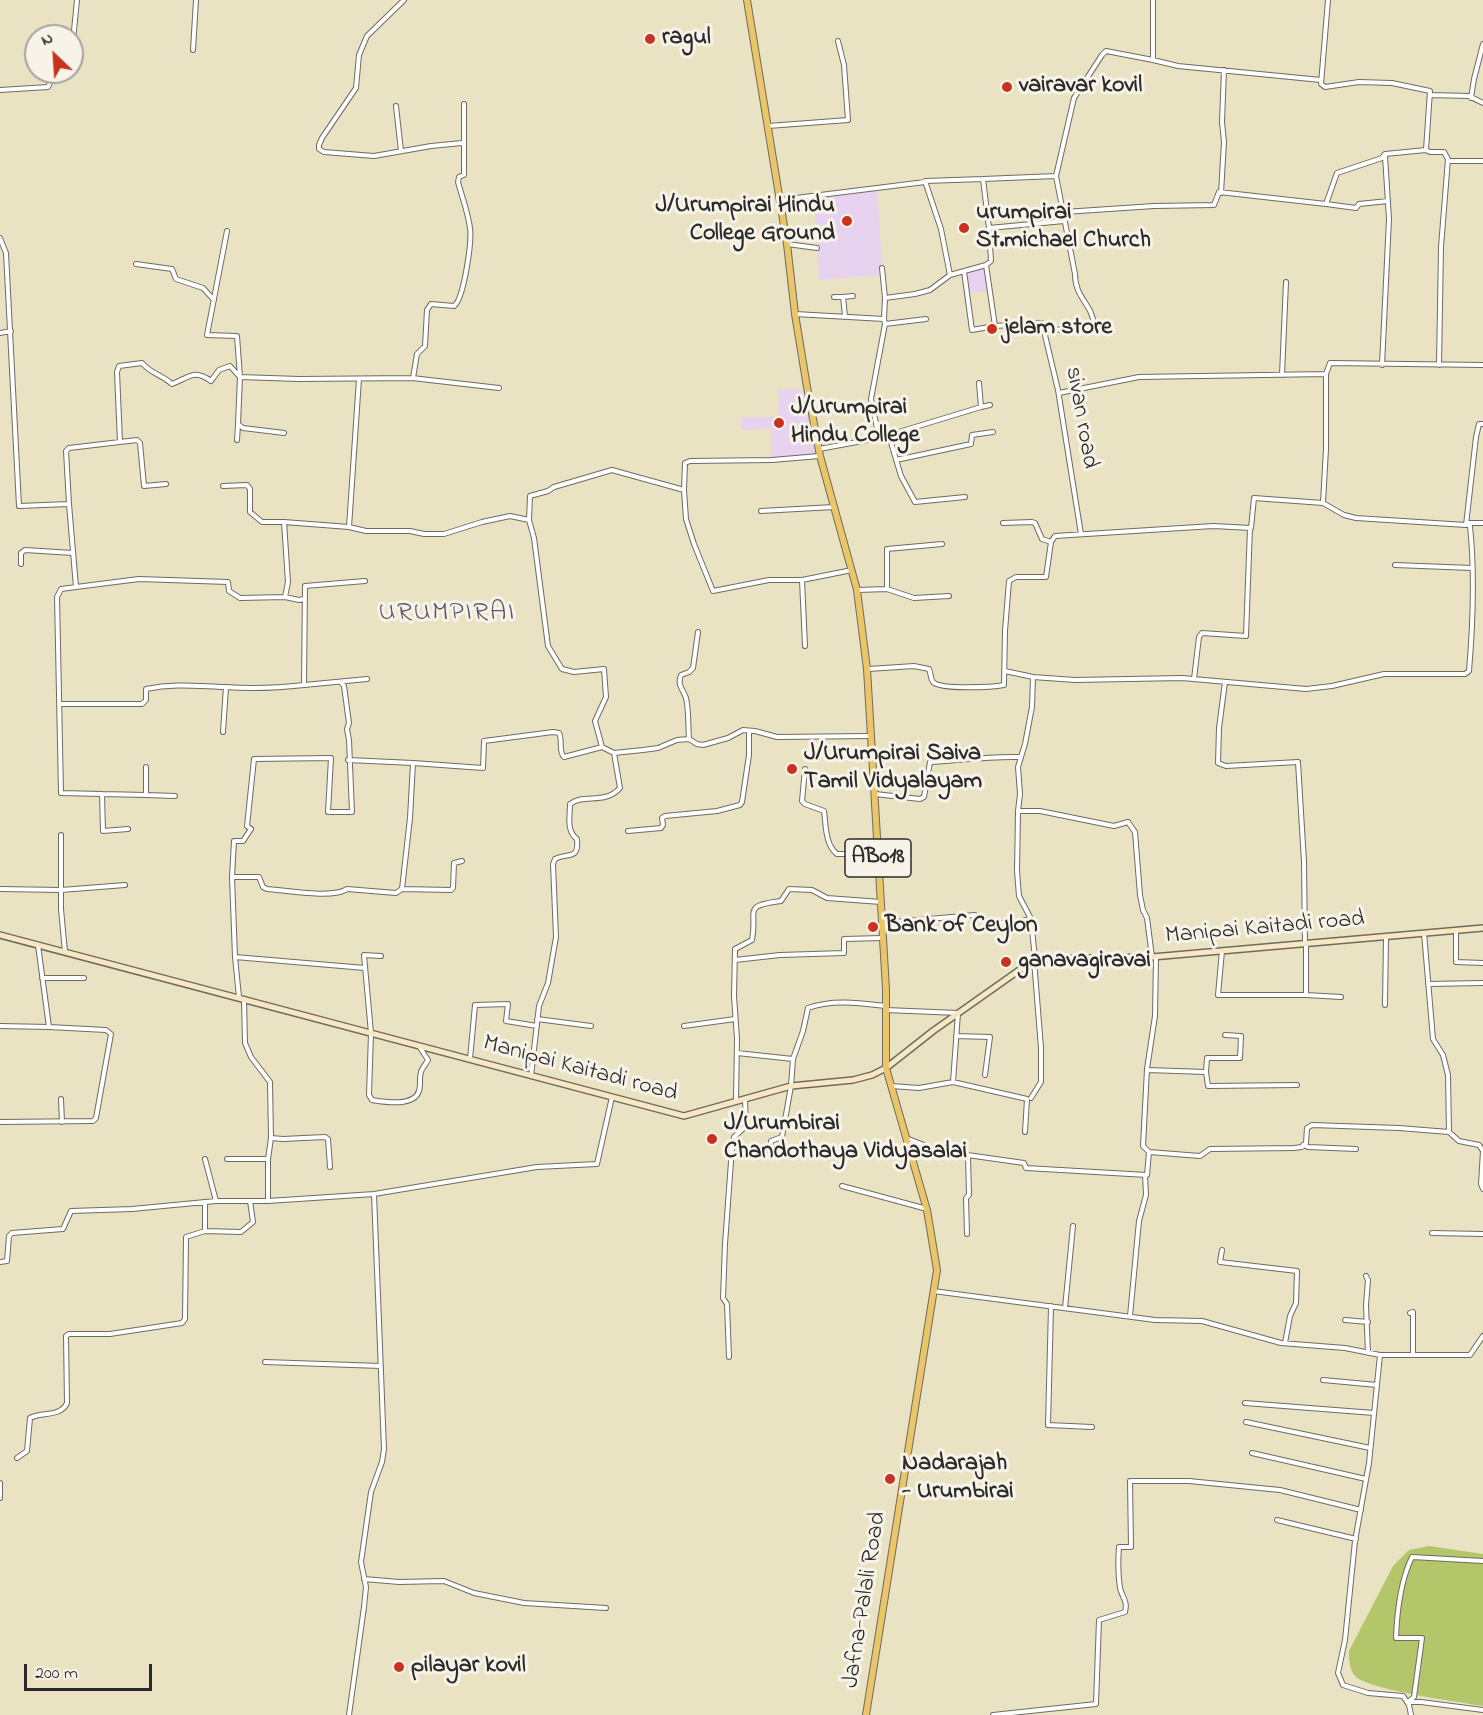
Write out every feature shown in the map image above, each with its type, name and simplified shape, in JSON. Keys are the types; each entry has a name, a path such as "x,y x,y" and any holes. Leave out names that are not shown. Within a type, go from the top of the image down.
{"main road":[{"name":"Jafna-Palali Road","path":"747,0 787,244 795,314 820,452 857,590 867,669 883,938 886,1068 927,1210 937,1270 866,1715"},
{"name":"Manipai Kaitadi road","path":"0,935 684,1116 791,1086 862,1078 886,1068 1035,960 1154,957 1483,928"}],"street":[{"path":"75,24 77,0"},
{"path":"193,50 196,0"},
{"path":"404,0 367,36 359,55 356,88 319,145 320,149 324,152 374,156 462,143"},
{"path":"1153,0 1154,60"},
{"path":"1328,0 1321,84 1325,87 1359,82 1392,83 1431,91 1426,150"},
{"path":"767,126 848,120 844,65 838,41"},
{"path":"1471,98 1483,44"},
{"path":"964,271 972,330 1042,323 1044,331 1094,326 1094,316 1075,287 1074,266 1056,176 1074,98 1106,51 1178,66 1321,80"},
{"path":"1064,212 1214,205 1221,192 1224,70"},
{"path":"0,90 48,87 50,84"},
{"path":"1430,94 1471,98 1483,103"},
{"path":"412,378 417,354 425,346 428,309 431,304 454,306 460,297 471,230 458,182 459,177 464,175 462,143 464,105"},
{"path":"396,106 401,151"},
{"path":"1326,204 1337,173 1382,158 1385,154 1426,150 1444,152 1448,159 1441,247 1439,366"},
{"path":"1382,365 1387,272 1388,201 1385,154"},
{"path":"1448,159 1449,161 1483,161"},
{"path":"780,200 925,182 1056,176"},
{"path":"885,297 930,290 950,274 986,265 991,261 983,179"},
{"path":"925,182 941,229 950,274"},
{"path":"1221,192 1356,208 1359,204 1388,201"},
{"path":"989,228 1064,221"},
{"path":"227,231 207,335 237,336 240,377 237,440"},
{"path":"0,238 6,253 19,506 69,504"},
{"path":"787,244 817,248"},
{"path":"136,264 172,269 176,279 203,288 214,300"},
{"path":"986,265 995,326"},
{"path":"879,438 871,399 885,324 882,268"},
{"path":"1282,375 1286,282"},
{"path":"834,297 853,296"},
{"path":"843,297 844,316"},
{"path":"795,314 884,319"},
{"path":"885,324 926,319"},
{"path":"0,333 11,331"},
{"name":"sivan road","path":"1044,331 1059,393 1081,534"},
{"path":"120,442 119,366 142,363 148,370 162,376 172,384 194,373 201,374 212,381 219,370 230,366 240,377 412,378 499,388"},
{"path":"1323,503 1326,374 1329,363 1483,365"},
{"path":"1059,393 1139,377 1326,374"},
{"path":"349,527 359,379"},
{"path":"979,383 981,407"},
{"path":"852,570 802,580 769,580 714,591 686,519 683,467 685,463 690,461 772,460 820,452 889,436 990,405"},
{"path":"238,424 243,428 284,433"},
{"path":"1005,671 1033,677 1075,680 1194,680 1306,689 1332,686 1384,674 1465,674 1469,671 1471,648 1472,568 1470,526 1467,523 1476,437 1479,424 1483,424"},
{"path":"896,460 971,444 972,435 993,432"},
{"path":"889,436 901,476 915,502 965,496"},
{"path":"76,587 66,451 69,448 137,440 140,443 144,486 166,484"},
{"path":"602,747 595,721 606,697 605,672 602,668 574,672 562,669 548,646 534,538 529,520 530,496 612,470 684,490"},
{"path":"223,486 247,485 250,489 250,512 262,522 349,527 366,531 444,534 510,516 529,520"},
{"path":"1194,680 1199,637 1203,633 1246,636 1250,528 1254,498 1323,503 1344,515 1356,518 1449,524 1483,523"},
{"path":"761,511 834,507"},
{"path":"284,522 288,582 285,597"},
{"path":"1003,523 1035,523 1042,539 1051,542"},
{"path":"867,669 914,666 929,669 932,680 936,684 996,687 1004,685 1009,581 1016,577 1046,577 1051,542 1055,536 1213,526 1250,528"},
{"path":"886,590 887,549 942,544"},
{"path":"21,564 21,553 25,550 73,553"},
{"path":"1395,565 1472,568"},
{"path":"175,796 61,793 61,704 57,597 62,589 139,579 228,582 229,591 240,598 304,599"},
{"path":"802,580 805,646"},
{"path":"304,685 305,586 365,581"},
{"path":"857,590 886,590 914,598 949,596"},
{"path":"689,739 685,696 680,689 679,682 681,675 693,668 698,632"},
{"path":"1031,1098 1041,1082 1041,1048 1031,919 1019,896 1018,767 1032,707 1033,677"},
{"path":"61,704 142,704 146,700 146,689 166,685 277,688 367,679"},
{"path":"268,1201 268,1159 271,1138 270,1082 251,1057 245,1043 242,998 235,957 232,876 234,841 243,841 251,829 247,826 254,759 331,758 328,812 352,812 348,760 347,729 349,723 344,686 341,682"},
{"path":"1225,682 1219,728 1218,763 1226,766 1298,762 1304,862 1306,995"},
{"path":"223,732 226,687"},
{"path":"348,760 483,768 484,741 553,732 559,733 562,739 561,751 564,757 602,747 614,753 658,748 677,740 689,739 704,745 728,738 743,730 777,737 871,736"},
{"path":"628,831 661,828 662,818 665,816 717,811 740,805 749,755 749,731"},
{"path":"531,1076 540,1000 548,983 556,937 553,864 555,859 570,856 578,848 577,839 570,830 570,804 577,800 597,799 616,792 620,788 614,753"},
{"path":"874,794 920,799 924,797 930,762 1021,757"},
{"path":"402,889 413,763"},
{"path":"146,795 147,767"},
{"path":"805,769 802,801 825,811 827,837 832,850 837,854 878,854"},
{"path":"102,794 103,831 128,829"},
{"path":"1018,811 1040,811 1114,826 1128,822 1135,832 1140,895 1143,910 1148,918 1154,957 1155,1016 1147,1070 1143,1146 1149,1152 1200,1156 1210,1149 1294,1148 1306,1143 1307,1128 1312,1125 1449,1132 1460,1141 1479,1145 1482,1148 1481,1184 1483,1190"},
{"path":"61,835 61,890 65,953"},
{"path":"232,876 257,876 263,887 267,889 342,893 347,889 396,894 402,889 451,890 454,863 462,861"},
{"path":"0,888 61,890 125,885"},
{"path":"735,1102 736,947 752,940 755,907 781,901 789,889 812,890 827,897 881,902"},
{"path":"882,923 975,915 987,922 1000,924 1031,919"},
{"path":"1456,931 1456,962 1483,963"},
{"path":"1424,933 1433,1039 1443,1055 1448,1075 1449,1132"},
{"path":"1385,1005 1386,937"},
{"path":"735,960 844,952 844,939 883,938"},
{"path":"38,945 49,1027"},
{"path":"1222,951 1218,995 1341,997"},
{"path":"381,956 364,955 371,1034 369,1095 372,1100 406,1101 413,1100 417,1096 420,1089 420,1074 428,1060 419,1046"},
{"path":"235,957 365,968"},
{"path":"42,978 84,978"},
{"path":"1428,984 1483,983"},
{"path":"770,1152 771,1141 782,1137 793,1059 808,1008 819,1004 851,1002 886,1008 958,1014 953,1082"},
{"path":"470,1060 476,1005 508,1004 506,1021 537,1026"},
{"path":"537,1019 591,1026"},
{"path":"684,1026 735,1019"},
{"path":"0,1026 106,1030 111,1034 96,1118 93,1121 0,1122"},
{"path":"1225,1035 1241,1036 1240,1058 1207,1058 1208,1086 1297,1085"},
{"path":"956,1036 990,1037 985,1075"},
{"path":"737,1053 793,1059"},
{"path":"1147,1070 1206,1072"},
{"path":"891,1086 919,1089 953,1082 1027,1099 1025,1132"},
{"path":"0,1262 7,1261 9,1236 12,1233 63,1229 71,1211 132,1209 216,1201 268,1201 374,1194 537,1167 597,1164 612,1097"},
{"path":"729,1357 727,1304 723,1298 724,1254 732,1148 735,1137 746,1126 745,1099"},
{"path":"61,1100 62,1122"},
{"path":"271,1138 328,1138 330,1167"},
{"path":"906,1138 939,1151 1024,1163 1026,1168 1146,1175"},
{"path":"1303,1145 1356,1149"},
{"path":"1130,1316 1138,1221 1146,1195 1149,1152"},
{"path":"966,1234 966,1198 969,1195 968,1156"},
{"path":"205,1159 216,1201"},
{"path":"227,1159 268,1159"},
{"path":"842,1186 927,1210"},
{"path":"349,1715 366,1587 361,1562 371,1492 384,1449 374,1194"},
{"path":"17,1458 27,1451 30,1418 65,1408 67,1403 66,1336 139,1331 182,1323 185,1319 185,1241 189,1235 205,1232 245,1230 253,1222 250,1201"},
{"path":"205,1202 205,1232"},
{"path":"1065,1308 1073,1226"},
{"path":"1432,1233 1483,1234"},
{"path":"1222,1250 1220,1262 1297,1271 1296,1303 1290,1316 1285,1343"},
{"path":"1366,1276 1368,1353"},
{"path":"933,1290 1155,1320 1202,1322 1285,1343 1344,1348 1380,1355 1470,1355 1483,1336"},
{"path":"1051,1306 1048,1425 1092,1427"},
{"path":"1410,1313 1413,1312 1413,1355"},
{"path":"1345,1320 1368,1322"},
{"path":"1380,1355 1345,1640 1338,1673 1343,1685 1368,1693 1403,1696 1408,1702 1411,1715"},
{"path":"265,1362 381,1366"},
{"path":"1323,1380 1377,1385"},
{"path":"1245,1403 1374,1413"},
{"path":"1246,1422 1370,1448"},
{"path":"1252,1453 1366,1479"},
{"path":"993,1715 1096,1704 1099,1620 1125,1612 1127,1608 1120,1590 1119,1547 1131,1546 1130,1480 1189,1481 1280,1490 1361,1510"},
{"path":"0,1483 0,1498"},
{"path":"1277,1520 1356,1539"},
{"path":"1408,1702 1414,1697 1422,1638 1396,1638 1403,1581 1412,1557 1483,1561"},
{"path":"364,1578 399,1582 444,1581 474,1593 524,1603 606,1608"},
{"path":"1408,1702 1483,1710"}],"shaded area":[{"name":"J/Urumpirai Hindu College Ground","path":"877,189 883,275 819,280 814,193"},
{"path":"986,265 990,291 968,292 964,271"},
{"name":"J/Urumpirai Hindu College","path":"779,389 810,389 825,457 771,457 771,429 741,430 741,417 778,417"}],"green space":[{"path":"1429,1546 1483,1554 1483,1706 1416,1695 1365,1682 1356,1677 1351,1668 1349,1651 1393,1566 1409,1550"}],"place":[{"name":"ragul","path":"650,39"},
{"name":"vairavar kovil","path":"1007,87"},
{"name":"J/Urumpirai Hindu College Ground","path":"847,221"},
{"name":"urumpirai St.michael Church","path":"964,228"},
{"name":"jelam store","path":"992,329"},
{"name":"J/Urumpirai Hindu College","path":"779,423"},
{"name":"J/Urumpirai Saiva Tamil Vidyalayam","path":"792,769"},
{"name":"Bank of Ceylon","path":"873,927"},
{"name":"ganavagiravai","path":"1006,962"},
{"name":"J/Urumbirai Chandothaya Vidyasalai","path":"712,1139"},
{"name":"Nadarajah - Urumbirai","path":"890,1479"},
{"name":"pilayar kovil","path":"399,1667"}],"district":[{"name":"URUMPIRAI","path":"447,615"}]}
